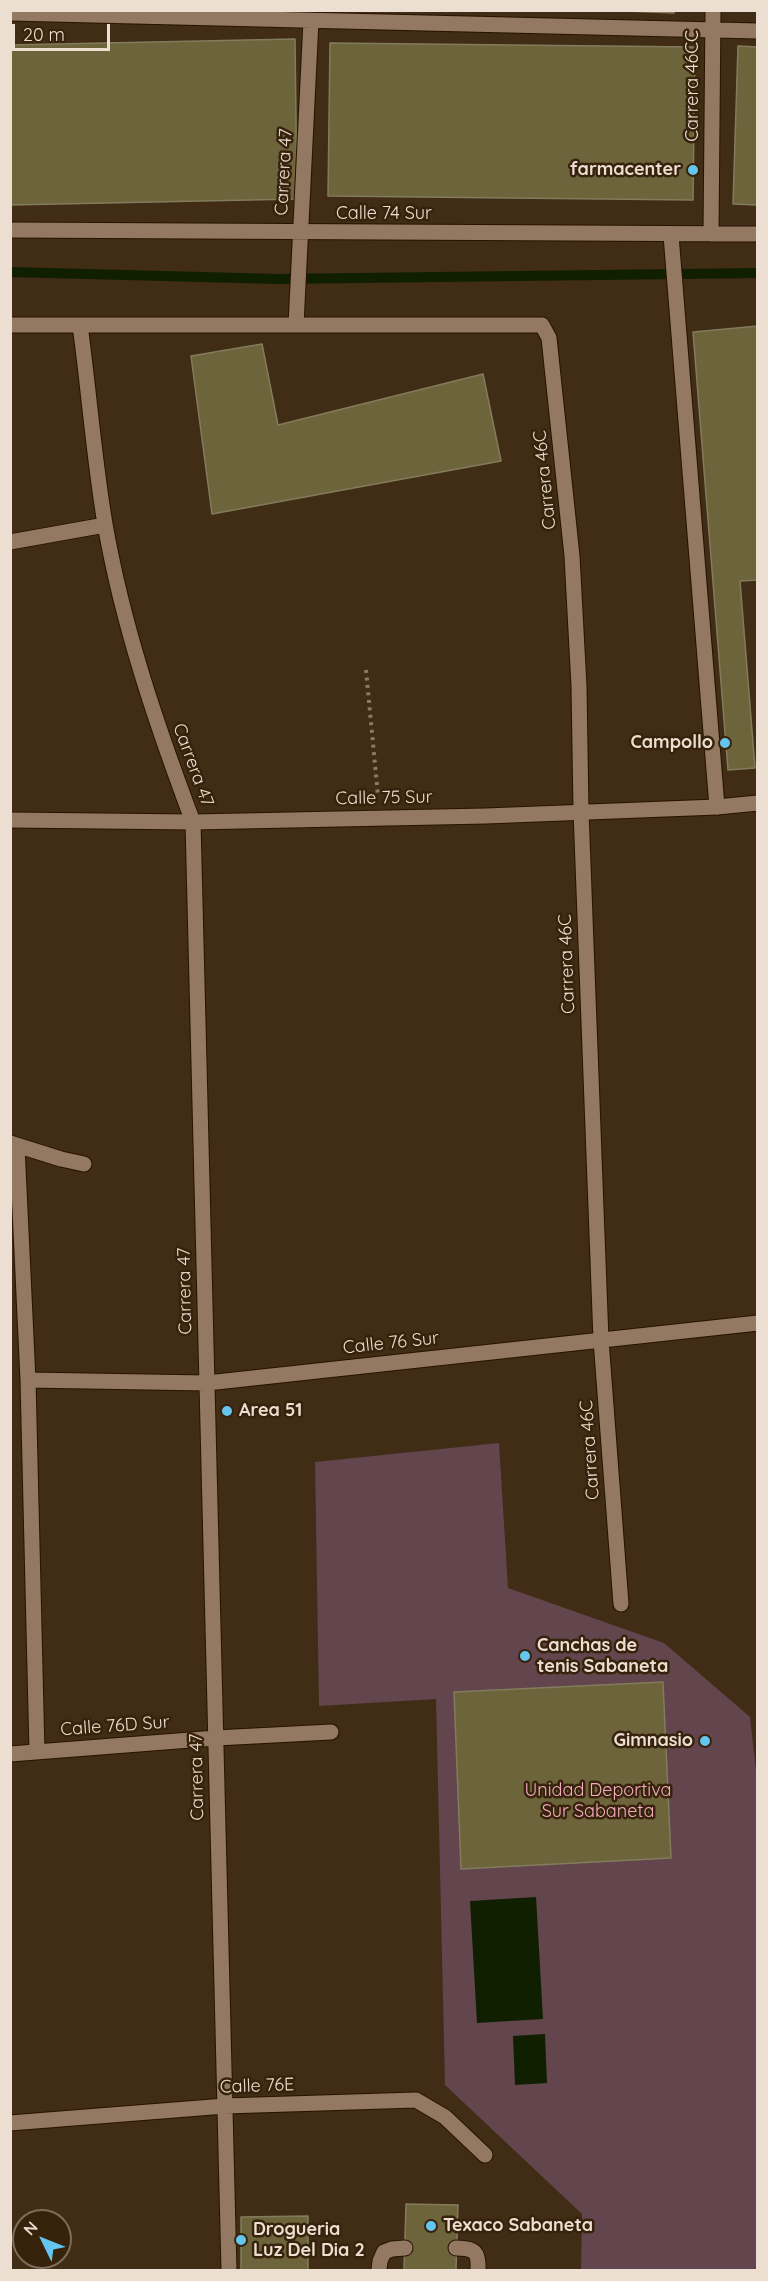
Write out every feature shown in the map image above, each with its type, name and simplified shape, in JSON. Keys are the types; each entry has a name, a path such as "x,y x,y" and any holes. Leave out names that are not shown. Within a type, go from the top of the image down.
{"street":[{"name":"Carrera 46CC","path":"711,234 713,10"},
{"path":"10,13 164,14 310,21 758,31"},
{"name":"Carrera 47","path":"296,325 310,21"},
{"name":"Calle 74 Sur","path":"10,230 758,234"},
{"path":"671,235 717,807"},
{"name":"Carrera 46C","path":"296,325 542,324 549,338 572,556 579,686 581,812 601,1340 621,1604"},
{"path":"10,325 296,325"},
{"name":"Carrera 47","path":"80,325 105,525 128,625 156,724 193,822 229,2271"},
{"path":"10,542 105,525"},
{"name":"Calle 75 Sur","path":"10,820 193,822 486,816 717,807 758,803"},
{"path":"37,1752 28,1380 14,1144 84,1164"},
{"name":"Calle 76 Sur","path":"28,1380 207,1383 758,1323"},
{"name":"Calle 76D Sur","path":"10,1754 216,1738 331,1732"},
{"name":"Calle 76E","path":"10,2123 225,2106 416,2100 445,2117 485,2155"},
{"path":"379,2271 384,2252 405,2248"},
{"path":"456,2248 468,2248 476,2252 479,2260 478,2271"}],"path":[{"path":"366,670 380,817"}],"green space":[{"name":"Unidad Deportiva Sur Sabaneta","path":"499,1443 508,1588 664,1643 750,1717 758,1789 757,2270 581,2270 582,2214 445,2085 436,1699 319,1706 315,1462"}],"shaded area":[{"path":"536,1897 543,2019 477,2023 470,1901"},
{"path":"545,2034 547,2083 515,2085 513,2036"}],"building":[{"path":"602,10 674,10 674,13"},
{"path":"295,39 297,199 10,205 10,45"},
{"path":"330,43 695,47 693,200 328,196"},
{"path":"738,46 758,47 758,205 733,204"},
{"path":"758,326 758,580 740,581 755,768 728,770 693,332"},
{"path":"262,344 278,425 483,374 501,461 212,514 191,356"},
{"path":"663,1682 671,1858 461,1869 454,1692"},
{"name":"Texaco Sabaneta","path":"406,2204 458,2205 456,2270 404,2270"},
{"path":"308,2216 308,2270 241,2270 241,2217"}],"waterway":[{"path":"10,272 278,279 758,273"}],"place":[{"name":"farmacenter","path":"693,170"},
{"name":"Campollo","path":"725,743"},
{"name":"Area 51","path":"227,1411"},
{"name":"Canchas de tenis Sabaneta","path":"525,1656"},
{"name":"Gimnasio","path":"705,1741"},
{"name":"Texaco Sabaneta","path":"431,2226"},
{"name":"Drogueria Luz Del Dia 2","path":"241,2240"}]}
